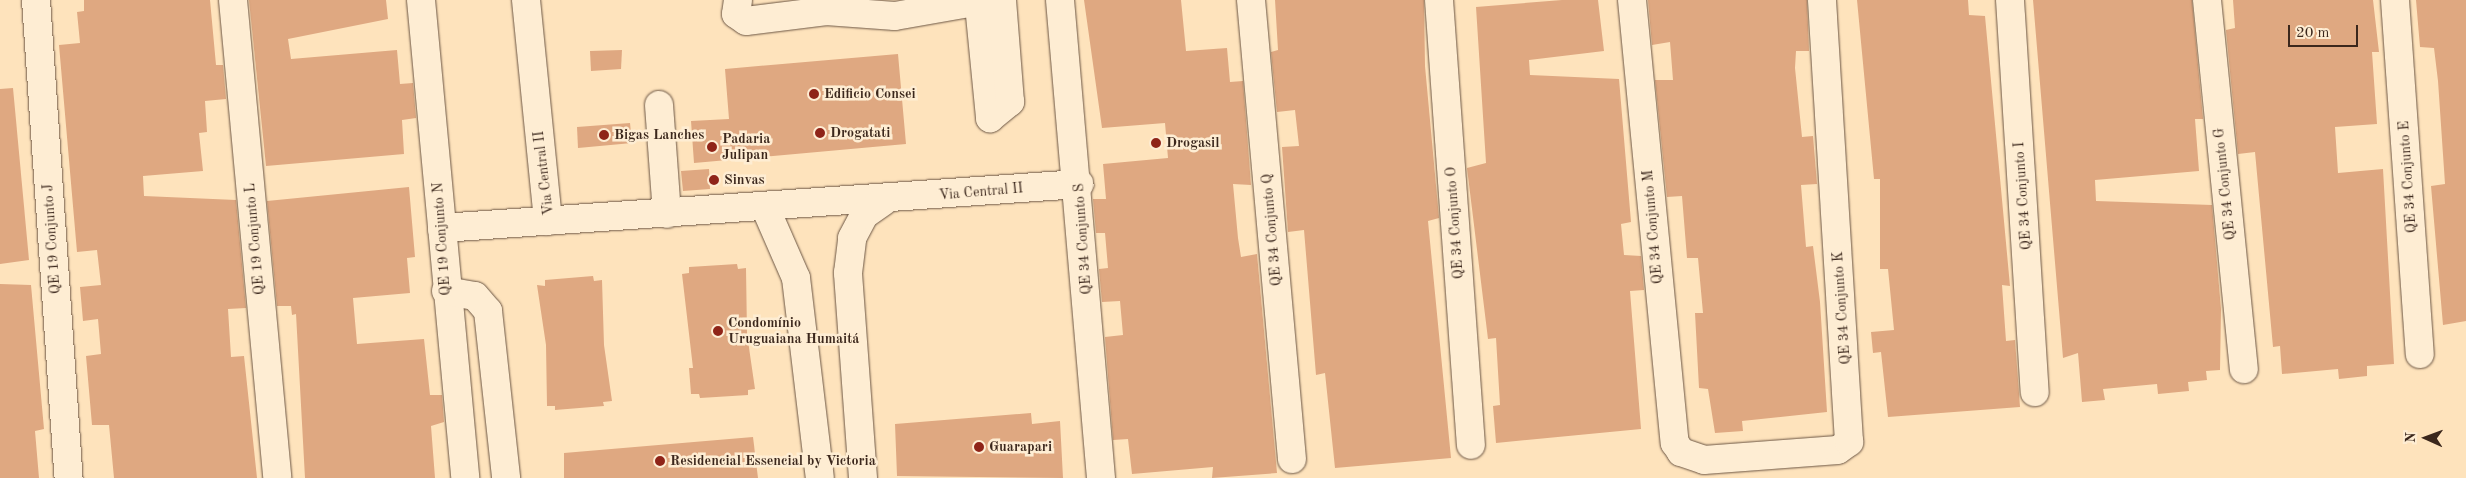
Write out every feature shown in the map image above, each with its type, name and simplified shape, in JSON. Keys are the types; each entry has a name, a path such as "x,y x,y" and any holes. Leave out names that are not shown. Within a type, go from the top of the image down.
{"street":[{"name":"QE 19 Conjunto J","path":"36,0 69,478"},
{"name":"QE 19 Conjunto L","path":"232,0 278,478"},
{"name":"QE 19 Conjunto N","path":"421,0 446,291 465,478"},
{"name":"Via Central II","path":"526,0 548,220 667,214 765,206 884,201 1079,184"},
{"path":"738,0 736,14 746,21 796,7 826,12 896,16 986,1"},
{"name":"QE 34 Conjunto S","path":"1060,0 1079,184 1101,478"},
{"name":"QE 34 Conjunto Q","path":"1251,0 1292,459"},
{"name":"QE 34 Conjunto O","path":"1439,0 1471,445"},
{"name":"QE 34 Conjunto M","path":"1632,0 1673,431 1681,452"},
{"name":"QE 34 Conjunto K","path":"1681,452 1704,460 1855,447 1849,413 1822,0"},
{"name":"QE 34 Conjunto I","path":"2010,0 2036,392"},
{"name":"QE 34 Conjunto G","path":"2207,0 2244,369"},
{"name":"QE 34 Conjunto E","path":"2395,0 2420,354"},
{"path":"659,105 667,214"},
{"path":"863,478 848,273 852,238 864,215 884,201"},
{"path":"765,206 796,278 820,478"},
{"path":"442,228 548,220"},
{"path":"446,291 475,296 488,311 506,478"}],"building":[{"path":"84,0 210,0 216,65 223,65 226,99 205,101 207,132 199,133 203,171 143,176 144,196 236,200 246,308 228,309 231,357 244,356 257,478 114,478 109,425 92,425 86,356 101,354 98,319 83,321 80,287 101,285 97,250 77,252 59,45 80,43 77,12 84,11"},
{"path":"249,0 386,0 388,19 288,39 291,59 397,50 400,84 413,83 416,118 402,120 404,154 266,166"},
{"path":"1084,0 1181,0 1186,51 1227,48 1230,82 1243,81 1251,185 1233,184 1241,257 1257,254 1277,473 1212,478 1213,467 1132,474 1128,439 1113,440 1105,337 1123,335 1120,301 1102,302 1099,269 1108,268 1105,233 1096,233 1093,199 1106,199 1103,164 1168,158 1165,123 1102,128"},
{"path":"1275,0 1424,0 1425,66 1439,218 1428,221 1451,458 1335,468 1325,373 1316,375 1304,230 1288,232 1282,147 1299,146 1295,110 1277,112 1271,52 1278,50"},
{"path":"1562,0 1598,0 1604,51 1529,60 1530,75 1619,79 1631,222 1621,224 1624,255 1641,256 1644,290 1630,291 1641,429 1496,443 1493,406 1500,405 1496,338 1488,339 1467,168 1486,163 1476,7"},
{"path":"1648,0 1807,0 1809,51 1796,51 1795,68 1802,137 1813,136 1817,184 1801,185 1806,247 1813,246 1820,302 1827,412 1742,421 1743,431 1715,433 1708,389 1699,388 1695,313 1703,313 1698,258 1687,258 1682,196 1667,197 1655,80 1673,80 1670,42 1652,45"},
{"path":"1857,0 1968,0 1969,15 1985,16 2010,286 2002,285 2006,341 2015,340 2020,407 1888,417 1881,352 1873,353 1871,332 1894,330 1888,269 1880,269 1880,179 1874,179"},
{"path":"2033,0 2192,0 2203,119 2195,119 2199,171 2095,180 2096,201 2212,205 2221,309 2220,370 2206,371 2207,380 2188,382 2189,391 2158,394 2157,384 2103,389 2105,400 2082,402 2078,353 2063,358"},
{"path":"2233,0 2373,0 2379,52 2372,52 2377,124 2335,127 2338,173 2383,169 2394,364 2367,366 2367,376 2339,379 2338,369 2282,374 2280,346 2273,347 2255,152 2238,154 2226,30 2235,28"},
{"path":"2416,0 2466,0 2466,321 2443,325 2431,186 2445,184 2438,81 2434,48 2420,47"},
{"path":"622,50 621,69 591,71 590,51"},
{"name":"Edificio Consei","path":"898,54 906,144 694,163 691,121 729,119 725,69"},
{"path":"13,88 29,260 0,264 0,89"},
{"name":"Bigas Lanches","path":"630,123 632,143 578,148 577,127"},
{"path":"709,169 710,189 683,191 681,171"},
{"path":"409,187 415,257 407,258 410,293 353,298 357,344 424,339 430,395 442,395 444,422 431,426 435,478 305,478 296,314 292,315 291,306 277,306 267,201"},
{"name":"Condomínio Uruguaiana Humaitá","path":"737,264 738,269 746,268 747,334 755,389 748,390 748,395 700,398 699,394 691,394 689,368 693,368 682,274 689,273 689,267"},
{"path":"593,276 594,281 602,280 604,345 612,401 603,402 604,406 555,410 555,406 547,406 546,345 537,285 545,286 545,280"},
{"path":"0,284 31,285 44,429 35,431 39,478 0,478"},
{"name":"Guarapari","path":"1031,413 1032,424 1060,421 1063,478 897,476 895,424"},
{"name":"Residencial Essencial by Victoria","path":"753,437 758,478 564,478 564,453"}],"place":[{"name":"Edificio Consei","path":"814,94"},
{"name":"Drogatati","path":"820,133"},
{"name":"Bigas Lanches","path":"604,135"},
{"name":"Drogasil","path":"1156,143"},
{"name":"Padaria Julipan","path":"712,147"},
{"name":"Sinvas","path":"714,180"},
{"name":"Condomínio Uruguaiana Humaitá","path":"718,331"},
{"name":"Guarapari","path":"979,447"},
{"name":"Residencial Essencial by Victoria","path":"660,461"}]}
